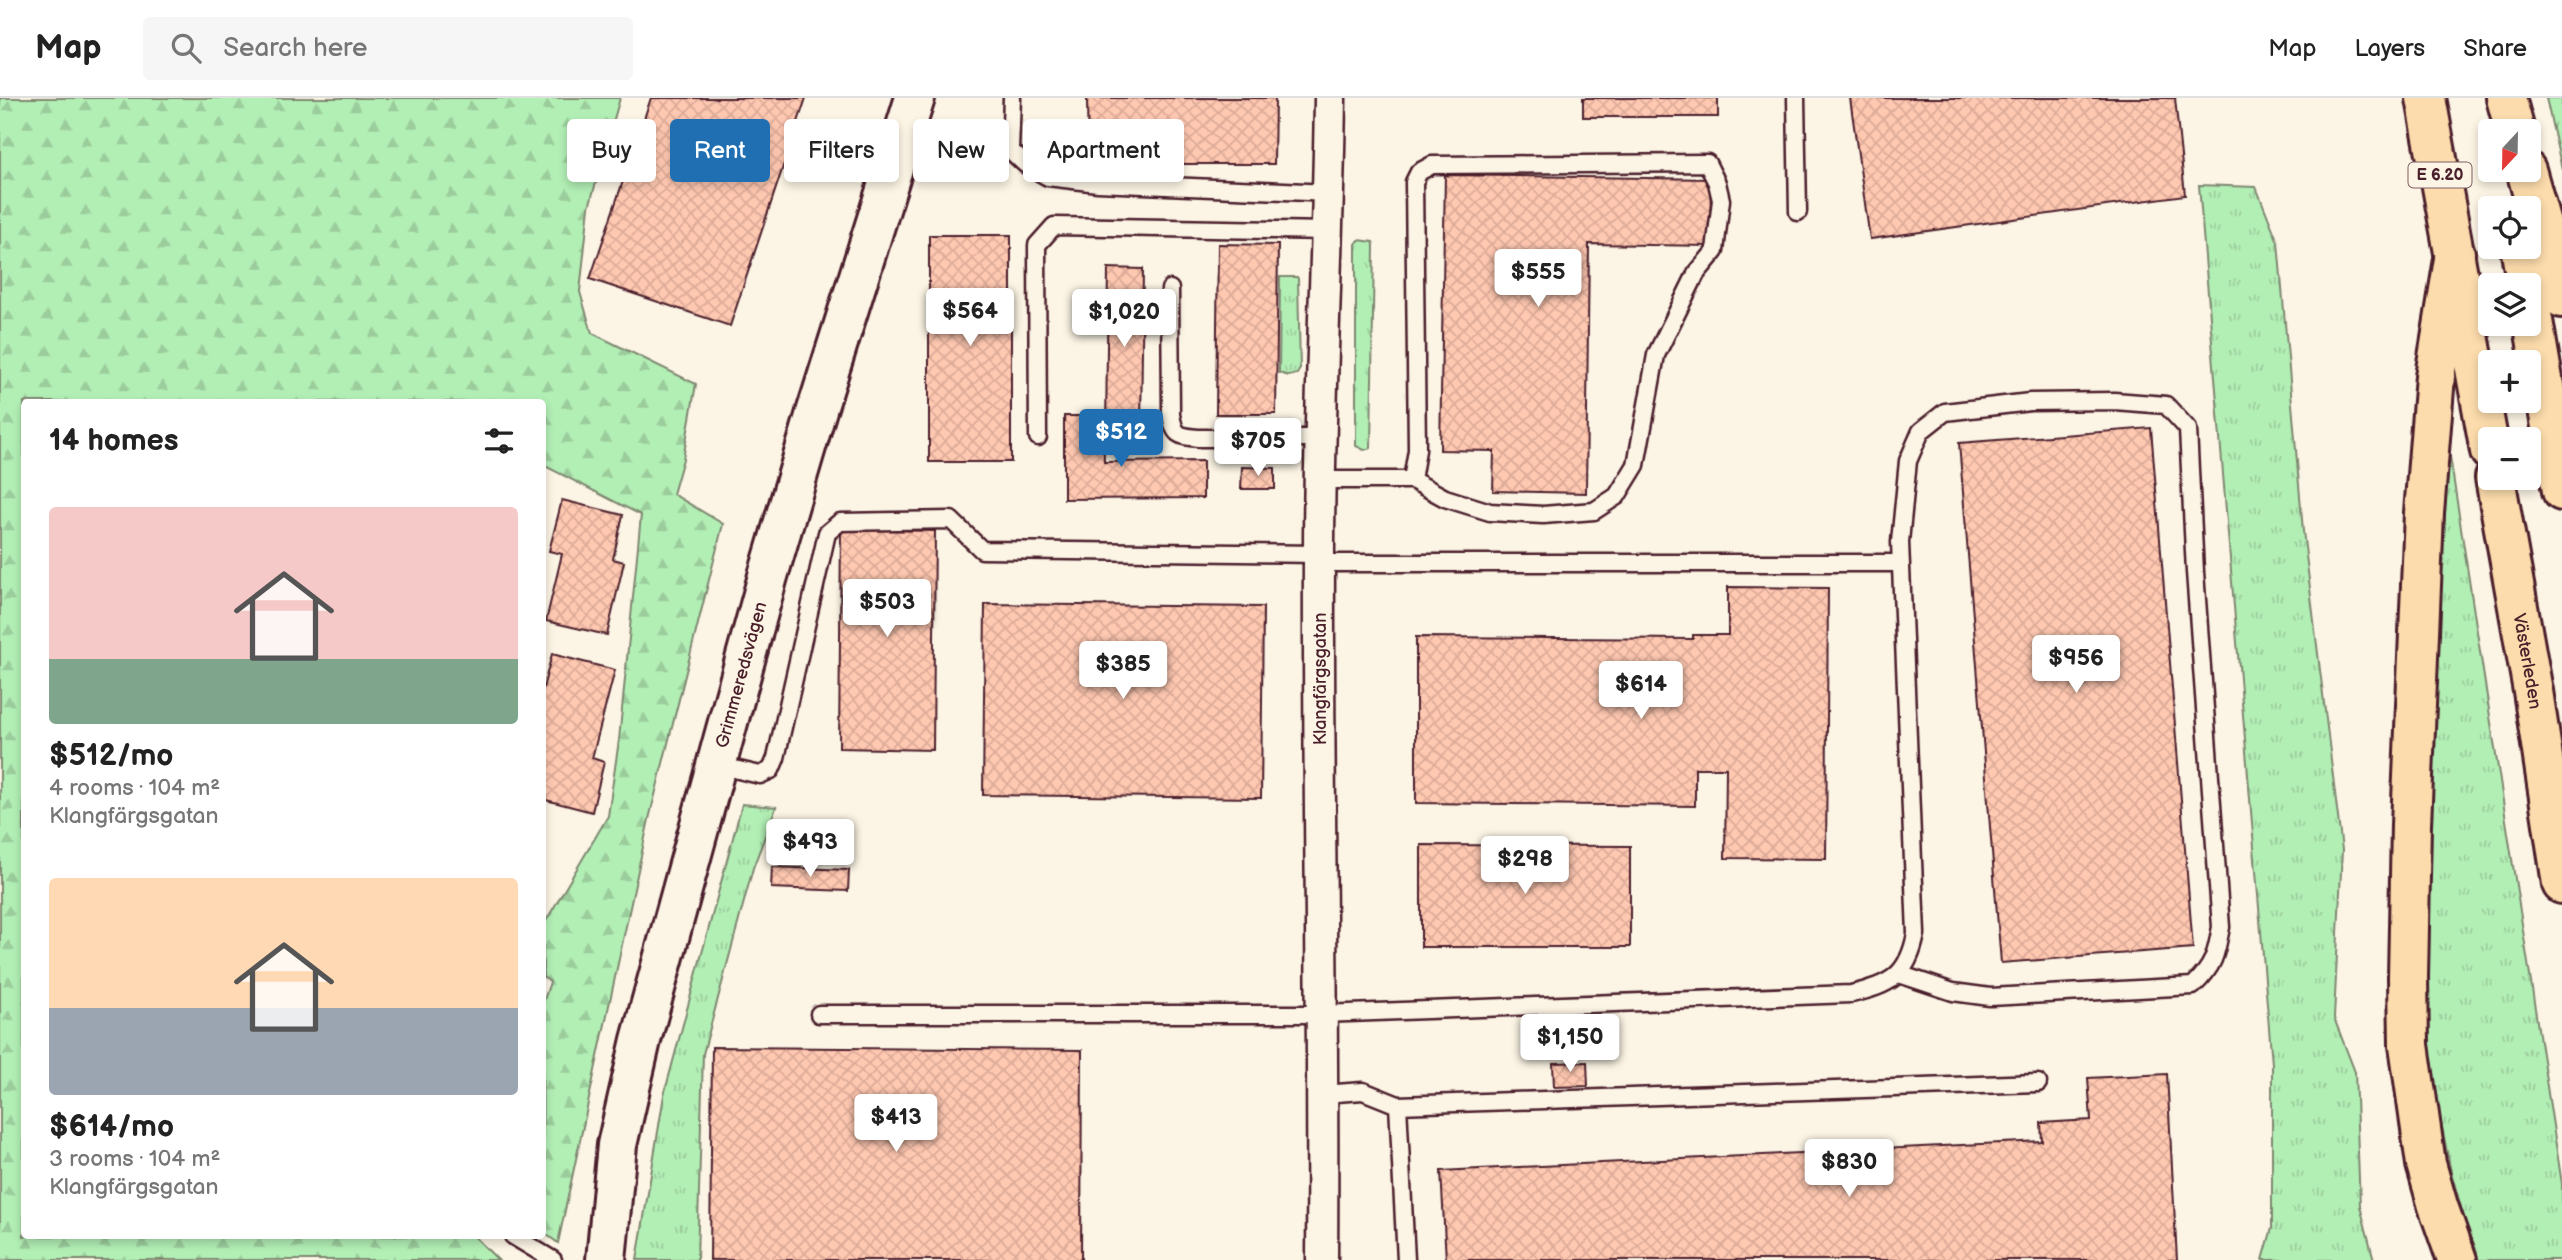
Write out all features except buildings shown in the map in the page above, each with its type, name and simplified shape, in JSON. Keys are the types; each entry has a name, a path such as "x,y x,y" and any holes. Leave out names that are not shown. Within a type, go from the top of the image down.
{"highway":[{"name":"E 6.20","path":"2426,98 2486,427"},
{"path":"2495,98 2498,119"},
{"path":"2506,98 2512,119"},
{"path":"2529,182 2562,298"},
{"path":"2455,253 2435,376 2424,513 2411,825 2408,977 2409,1045 2426,1164 2457,1260"},
{"path":"2535,336 2562,491"},
{"name":"Västerleden","path":"2497,490 2533,691 2562,884"}],"street":[{"name":"Grimmeredsvägen","path":"606,1260 617,1145 641,1040 768,576 816,412 915,98"},
{"name":"Klangfärgsgatan","path":"1322,1260 1319,558 1330,98"}],"lane":[{"path":"1012,98 1010,150 1024,164 1048,177 1098,183 1329,193"},
{"path":"1796,98 1798,212"},
{"path":"1320,480 1412,480 1445,498 1490,512 1543,515 1594,511 1617,496 1636,465 1656,355 1696,274 1715,251 1721,200 1717,183 1707,163 1470,163 1432,165 1419,172 1414,181 1417,450 1412,480"},
{"path":"1038,437 1037,245 1054,226 1328,231"},
{"path":"1170,289 1171,415 1174,430 1181,437 1321,438"},
{"path":"819,1014 1322,1014 1851,994 1881,987 1899,974 1912,952 1916,934 1900,542 1908,461 1921,431 1945,412 2030,402 2166,405 2188,429 2195,572 2221,927 2215,959 2193,986 1990,997 1953,992 1899,974"},
{"path":"717,765 760,775 771,770 776,758 827,533 840,522 951,520 982,550 1319,558 1901,563"},
{"path":"1323,1094 1363,1091 1398,1105 2038,1083"},
{"path":"1398,1105 1406,1260"},
{"path":"518,1239 552,1260"}],"green space":[{"path":"0,98 620,98 614,119 567,119 567,182 596,182 589,207 580,292 592,333 696,384 683,459 673,494 723,524 649,819 558,1243 546,1234 546,994 550,982 546,979 546,921 608,816 619,740 641,515 546,467 546,399 21,399 21,1239 477,1239 498,1260 0,1260"},
{"path":"2546,98 2562,98 2562,169"},
{"path":"2199,185 2256,187 2278,242 2303,531 2342,850 2334,1018 2355,1072 2360,1206 2374,1260 2263,1260 2272,1228 2272,1064"},
{"path":"1359,240 1373,242 1374,245 1371,448 1364,450 1356,446 1356,244"},
{"path":"1280,277 1298,279 1300,369 1297,374 1289,376 1279,373"},
{"path":"2449,450 2562,1184 2562,1260 2476,1260 2451,1172 2422,1028 2422,864"},
{"path":"742,804 776,807 753,868 703,1054 697,1260 637,1260 664,1095"}]}
